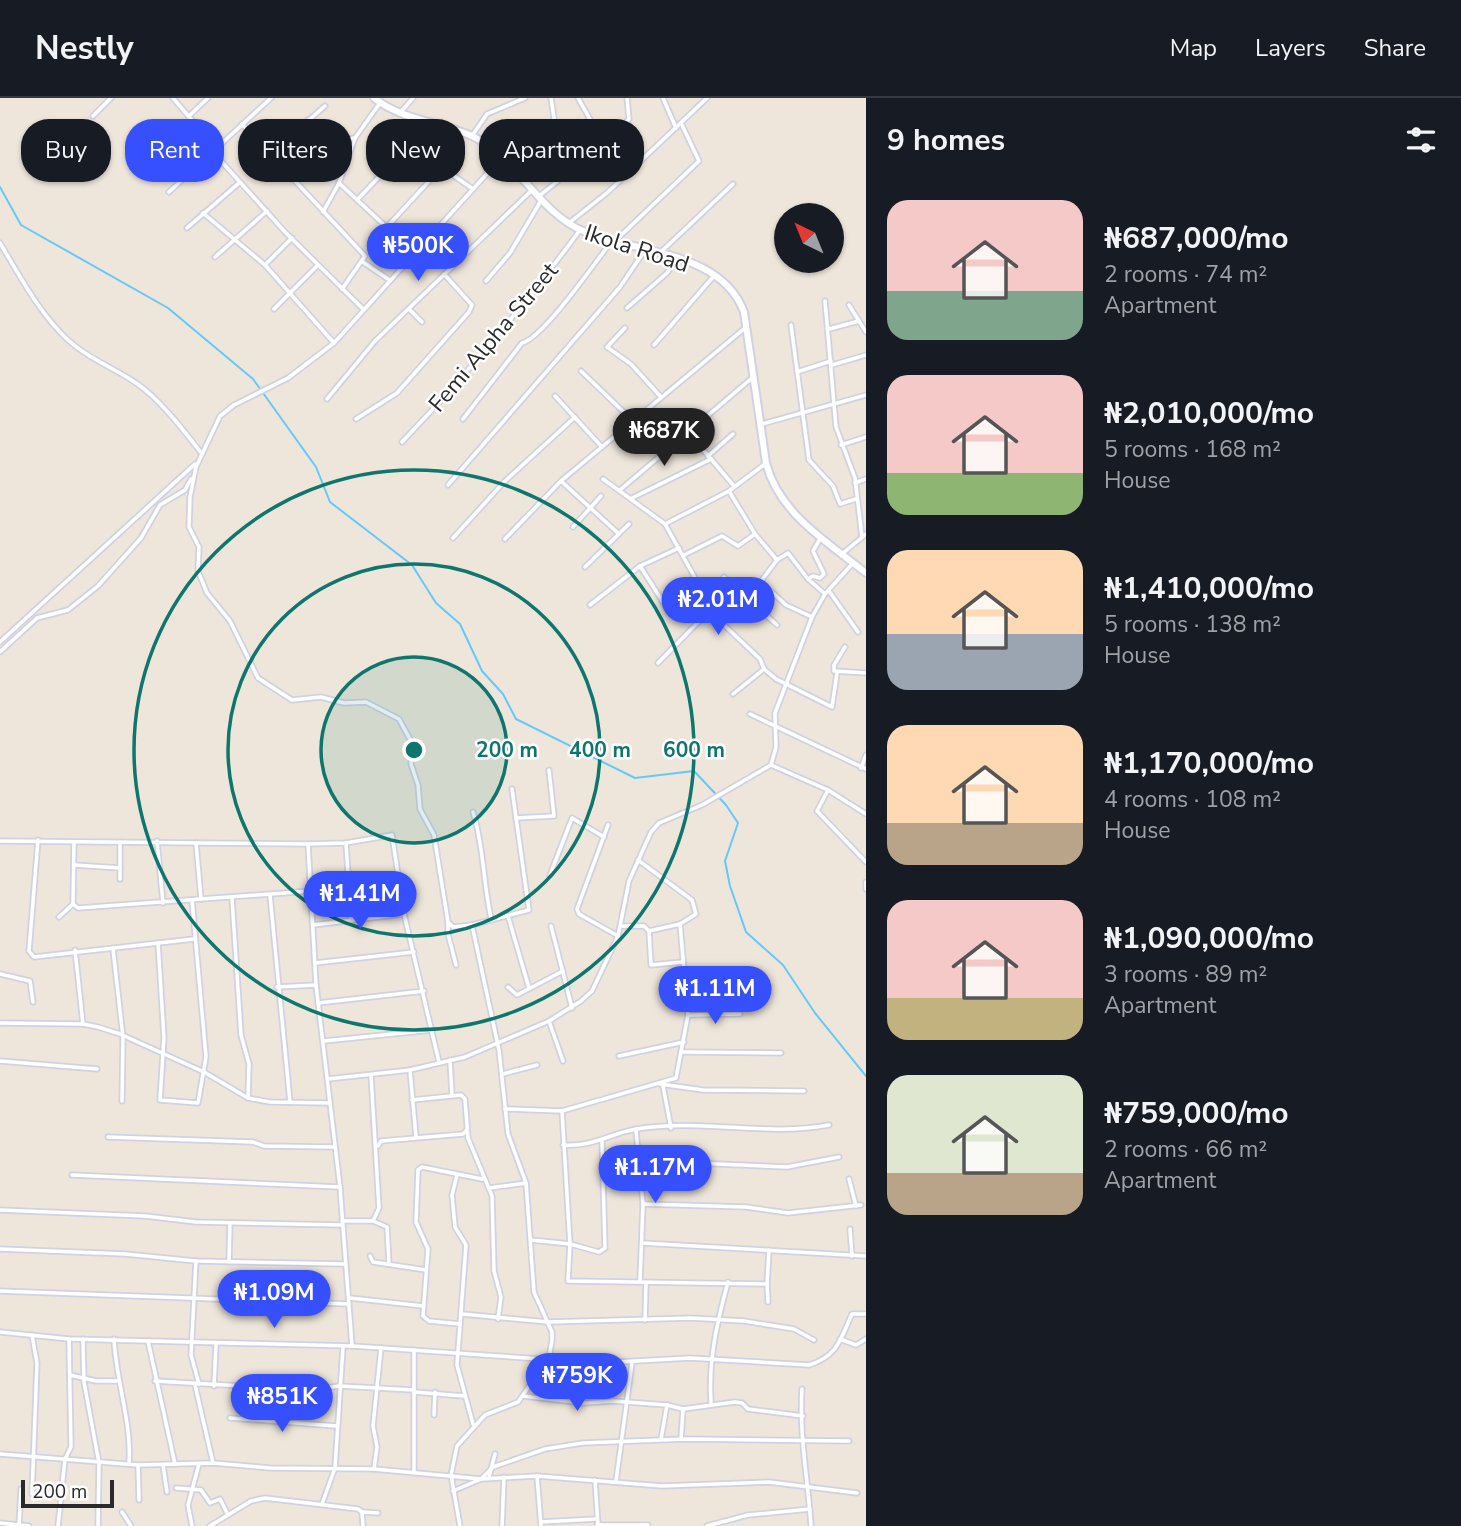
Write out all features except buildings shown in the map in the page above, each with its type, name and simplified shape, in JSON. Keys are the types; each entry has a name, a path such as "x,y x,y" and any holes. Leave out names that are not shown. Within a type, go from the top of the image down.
{"street":[{"path":"93,116 111,98"},
{"path":"173,98 191,119"},
{"path":"189,116 208,98"},
{"path":"259,98 264,104"},
{"path":"248,119 271,98"},
{"path":"400,113 413,98"},
{"path":"472,136 487,114 525,98"},
{"path":"551,98 554,119"},
{"path":"578,98 590,119"},
{"path":"627,98 629,119"},
{"path":"663,98 676,128"},
{"path":"644,158 707,98"},
{"path":"323,212 339,183 355,138 377,100"},
{"name":"Ikola Road","path":"377,100 400,113 418,119"},
{"path":"309,119 325,106"},
{"path":"463,419 522,343 530,341 542,328 611,242 699,160 682,124"},
{"path":"224,140 238,128"},
{"name":"Ikola Road","path":"465,134 479,141"},
{"path":"224,163 239,183 363,309"},
{"path":"169,192 180,182"},
{"path":"295,182 364,254 363,262 342,289"},
{"path":"358,199 375,182"},
{"path":"386,228 428,182"},
{"path":"463,182 473,189"},
{"path":"0,652 37,618 68,610 98,586 103,577 141,538 160,505 185,490 220,416 234,405 265,392 334,342 388,279 479,182"},
{"name":"Ikola Road","path":"526,182 569,223 580,230 611,242 662,251 713,277 740,299 762,424 766,463 774,485 788,506 822,538 866,573"},
{"path":"486,281 510,253 541,197 558,182"},
{"path":"569,223 617,182"},
{"path":"187,228 239,183"},
{"path":"339,183 398,238"},
{"path":"662,251 733,184"},
{"path":"327,399 371,345 533,189"},
{"path":"215,257 267,211"},
{"path":"203,213 233,240 240,242 292,291 334,342"},
{"name":"Femi Alpha Street","path":"402,442 450,392 510,321 580,230"},
{"path":"265,265 292,238"},
{"path":"0,243 39,307 63,335 108,369 141,386 202,454"},
{"path":"448,485 620,287 646,248"},
{"path":"627,308 667,273 678,258"},
{"path":"363,262 388,279"},
{"path":"274,309 318,265"},
{"path":"356,419 397,393 469,312 472,304 444,274"},
{"path":"654,345 713,277"},
{"path":"825,301 836,427 855,483 864,536 842,554"},
{"path":"849,305 866,332"},
{"path":"409,309 422,322"},
{"path":"829,329 859,321"},
{"path":"791,325 809,460 833,486 840,504 856,499"},
{"path":"505,539 561,481 746,326"},
{"path":"625,328 607,347 631,364 660,396"},
{"path":"797,372 866,355"},
{"path":"581,371 632,420"},
{"path":"621,490 687,431 754,377"},
{"path":"762,424 866,395"},
{"path":"555,396 602,447"},
{"path":"453,538 504,482 575,417"},
{"path":"687,431 734,486"},
{"path":"632,498 709,457 733,434"},
{"path":"841,445 866,437"},
{"path":"0,642 199,461"},
{"path":"665,524 729,491 766,463"},
{"path":"192,476 189,527 199,547 198,571 207,593 230,621 255,675 292,700 321,697 344,703 366,702 399,719 410,737 411,764 418,785 420,809 434,835 448,934 456,965"},
{"path":"603,479 665,524 699,585 699,599 760,659 765,669 785,684 832,707 837,673 834,665 845,647"},
{"path":"855,483 866,479"},
{"path":"561,481 619,534"},
{"path":"729,491 755,534 777,560"},
{"path":"573,527 601,496"},
{"path":"585,567 629,524"},
{"path":"683,555 722,536 738,546 755,534"},
{"path":"808,579 824,574 813,551 822,538"},
{"path":"590,605 640,566 678,548"},
{"path":"749,597 777,560 788,553 808,579 827,592 858,632"},
{"path":"328,1079 410,1070 450,1060 499,1043 549,1021 589,995 622,926 625,893 638,859 659,823 714,797 771,765 776,747 775,725 785,684 812,617 827,592 853,563"},
{"path":"640,566 665,605"},
{"path":"724,577 778,625"},
{"path":"761,582 786,605 812,617"},
{"path":"659,663 709,611"},
{"path":"733,694 765,669"},
{"path":"837,673 866,673"},
{"path":"750,715 864,768 866,755"},
{"path":"771,765 828,790 866,814"},
{"path":"516,818 554,816 549,770"},
{"path":"448,922 453,927 472,925 491,918 529,911 512,789"},
{"path":"828,790 817,811 866,862"},
{"path":"474,812 479,828 483,878 491,918"},
{"path":"550,875 572,818 604,837"},
{"path":"608,825 578,912 618,936"},
{"path":"0,841 308,844 346,843 392,835 404,914 439,1062"},
{"path":"38,840 29,951 34,957 75,950 113,949 195,939"},
{"path":"157,841 163,903"},
{"path":"59,917 73,904 74,842"},
{"path":"120,842 120,879"},
{"path":"346,843 351,920"},
{"path":"198,844 201,900"},
{"path":"308,844 316,985 340,1187 352,1346"},
{"path":"638,859 692,900 696,916 680,924 649,931"},
{"path":"74,865 120,868"},
{"path":"349,880 398,877"},
{"path":"866,882 866,889"},
{"path":"73,904 78,908 311,891"},
{"path":"270,895 290,1102"},
{"path":"232,898 241,1035 249,1064 248,1098"},
{"path":"158,943 164,1056 161,1102 198,1103 206,1058 192,901"},
{"path":"313,925 404,914"},
{"path":"508,916 529,988"},
{"path":"505,1109 562,1111 662,1085 676,1078 688,1015 680,924"},
{"path":"460,1526 451,1475 457,1446 473,1424 485,1415 506,1409 523,1396 549,1358 552,1332 534,1292 526,1183 508,1134 499,1043 472,925"},
{"path":"551,926 572,1007"},
{"path":"622,926 644,926 649,931 652,965 683,962"},
{"path":"113,949 123,1037 122,1101"},
{"path":"75,950 83,1024"},
{"path":"315,962 414,952"},
{"path":"508,988 515,995 564,971"},
{"path":"684,981 741,972"},
{"path":"0,974 28,979 33,1002"},
{"path":"277,987 316,985"},
{"path":"318,1003 424,991"},
{"path":"688,1015 740,1014"},
{"path":"549,1021 563,1061"},
{"path":"0,1023 83,1024 123,1037 204,1072 248,1098 331,1103"},
{"path":"324,1041 432,1030"},
{"path":"619,1056 684,1042"},
{"path":"681,1052 782,1053"},
{"path":"450,1060 452,1095"},
{"path":"0,1061 97,1069"},
{"path":"503,1074 537,1065"},
{"path":"410,1070 416,1137"},
{"path":"371,1076 379,1208 373,1221"},
{"path":"662,1085 703,1090 804,1091"},
{"path":"662,1085 671,1128"},
{"path":"412,1100 452,1095 465,1099 468,1138 482,1179 492,1196 494,1271 501,1297 498,1319"},
{"path":"562,1111 570,1244 568,1281 767,1284"},
{"path":"563,1145 601,1142 636,1129 716,1125 807,1129 830,1125"},
{"path":"636,1129 643,1204 640,1281"},
{"path":"375,1139 381,1141 463,1134 467,1130"},
{"path":"463,1134 468,1138"},
{"path":"108,1137 253,1142 264,1146 335,1147"},
{"path":"376,1148 381,1141"},
{"path":"531,1240 570,1244 599,1252 606,1246 601,1142"},
{"path":"640,1168 694,1163 787,1167 839,1157"},
{"path":"460,1324 425,1320 423,1306 427,1245 416,1222 418,1170 422,1167 482,1179"},
{"path":"72,1175 340,1187"},
{"path":"457,1175 452,1195 455,1227 466,1245 458,1353 459,1377 473,1424"},
{"path":"643,1204 746,1207 788,1213 858,1205 849,1179"},
{"path":"489,1188 526,1183"},
{"path":"0,1210 145,1216 230,1223 373,1221 390,1231 389,1264"},
{"path":"229,1262 230,1223"},
{"path":"850,1228 852,1256"},
{"path":"642,1243 866,1256"},
{"path":"0,1249 196,1261 344,1264"},
{"path":"768,1302 769,1250"},
{"path":"370,1256 373,1262 426,1270"},
{"path":"196,1261 192,1300 192,1364 213,1463"},
{"path":"645,1320 646,1282"},
{"path":"711,1403 711,1359 728,1282"},
{"path":"0,1291 349,1304"},
{"path":"350,1298 423,1306"},
{"path":"462,1314 548,1322 744,1321 794,1329 814,1340"},
{"path":"0,1333 69,1339 352,1346 572,1361 632,1363 711,1359 809,1365 827,1360 841,1339 852,1314 866,1314"},
{"path":"32,1335 37,1363 32,1494"},
{"path":"58,1526 65,1459 71,1447 69,1339"},
{"path":"83,1339 84,1376 99,1462 98,1526"},
{"path":"114,1339 118,1381 131,1433 129,1464"},
{"path":"841,1339 856,1345 866,1339"},
{"path":"148,1341 176,1464"},
{"path":"214,1386 216,1344"},
{"path":"322,1504 335,1468 343,1347"},
{"path":"374,1469 377,1447 373,1426 381,1348"},
{"path":"414,1350 414,1473"},
{"path":"572,1361 578,1395 584,1403"},
{"path":"616,1481 629,1402 632,1363"},
{"path":"70,1375 84,1376 96,1381 118,1381"},
{"path":"155,1381 312,1390 339,1386 378,1391 414,1389 465,1396"},
{"path":"802,1390 802,1442 811,1526"},
{"path":"434,1415 435,1392"},
{"path":"570,1402 578,1395"},
{"path":"523,1396 584,1403 667,1405 683,1409 709,1406 711,1403 742,1403 748,1409 803,1416"},
{"path":"661,1439 667,1405"},
{"path":"681,1439 683,1409"},
{"path":"230,1418 336,1426"},
{"path":"481,1479 493,1467 545,1449 661,1439 849,1441"},
{"path":"0,1454 138,1465 213,1463 270,1468 374,1469 481,1479"},
{"path":"489,1477 495,1454"},
{"path":"192,1526 188,1508 199,1464"},
{"path":"138,1465 139,1500"},
{"path":"163,1465 167,1492"},
{"path":"453,1491 489,1477 537,1476 662,1486 769,1482 808,1484 858,1493"},
{"path":"537,1476 541,1524 596,1519"},
{"path":"502,1526 504,1477"},
{"path":"595,1480 598,1525 648,1525"},
{"path":"176,1488 205,1493 210,1503 220,1499 228,1515"},
{"path":"19,1525 21,1489"},
{"path":"210,1526 261,1498 378,1513"},
{"path":"707,1526 748,1515 810,1509"},
{"path":"122,1512 131,1526"},
{"path":"362,1512 363,1526"},
{"path":"0,1524 29,1526"}],"waterway":[{"path":"0,187 21,225 168,308 253,379 316,467 330,502 412,565 436,603 460,624 482,671 503,694 516,719 635,778 694,771 726,805 738,823 725,861 730,886 746,932 783,965 815,1013 866,1076"}]}
